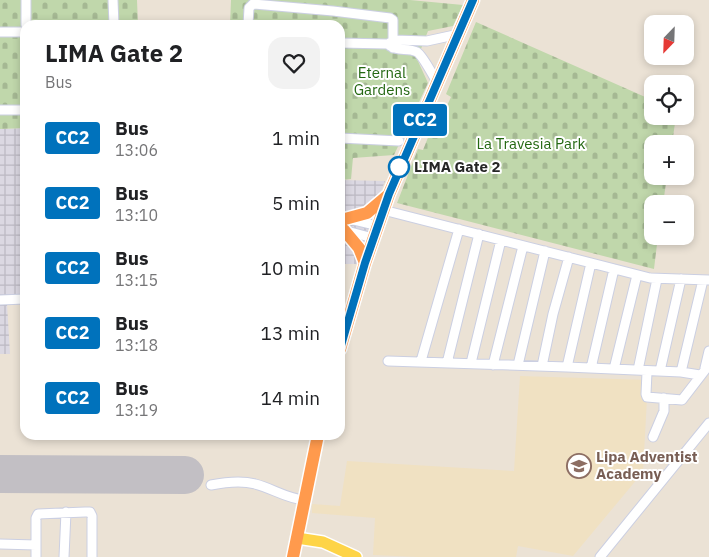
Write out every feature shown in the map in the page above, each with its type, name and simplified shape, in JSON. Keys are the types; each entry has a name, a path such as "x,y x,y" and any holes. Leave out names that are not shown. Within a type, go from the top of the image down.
{"highway":[{"path":"345,332 365,263 389,194 473,0"},
{"path":"345,223 367,213 389,194"},
{"path":"345,228 359,248 365,263"},
{"path":"293,557 317,440"}],"main road":[{"path":"297,538 323,542 356,557"}],"street":[{"path":"26,0 26,20"},
{"path":"113,0 114,20"},
{"path":"248,20 249,8 253,4 390,18 393,20 392,44"},
{"path":"0,32 20,32"},
{"path":"345,43 392,44 427,41 459,34"},
{"path":"422,59 427,41"},
{"path":"392,44 415,51 437,82"},
{"path":"0,110 20,110"},
{"path":"345,138 399,141"},
{"path":"383,210 637,275 657,279 706,280 681,372"},
{"path":"345,224 378,226"},
{"path":"345,225 373,238"},
{"path":"421,361 459,229"},
{"path":"447,363 479,234"},
{"path":"471,363 501,240"},
{"path":"493,365 523,246"},
{"path":"518,365 545,251"},
{"path":"542,366 553,314 569,257"},
{"path":"567,367 591,263"},
{"path":"591,368 614,269"},
{"path":"614,369 637,275"},
{"path":"638,370 657,279"},
{"path":"660,371 681,280"},
{"path":"0,300 20,299"},
{"path":"648,372 647,396 684,399 705,370 709,351"},
{"path":"388,361 591,368 648,372 705,370"},
{"path":"653,437 664,411 664,398"},
{"path":"600,557 709,423"},
{"path":"211,485 232,481 255,483 296,500 305,500"},
{"path":"64,557 66,512"},
{"path":"36,557 36,518 38,514 90,512 92,516 92,557"},
{"path":"0,544 36,544"}],"shaded area":[{"path":"20,128 20,303 7,304 10,354 0,354 0,129"},
{"path":"345,180 385,181 373,212 359,264 345,264"},
{"name":"Lipa Adventist Academy","path":"520,376 648,380 643,472 573,556 518,546 516,557 373,555 375,518 312,513 312,504 340,506 347,461 514,471"}],"green space":[{"path":"0,0 137,0 138,20 20,20 20,128 0,129"},
{"name":"Eternal Gardens","path":"231,0 410,0 463,5 453,26 428,31 417,59 428,83 394,155 353,158 351,179 345,180 345,20 230,20"},
{"name":"La Travesia Park","path":"476,22 644,96 644,125 675,125 673,135 644,135 644,185 666,185 664,195 644,195 644,245 657,245 654,269 397,203 418,149 423,150 439,110 444,112 451,97 446,94"}],"runway":[{"path":"0,474 185,475"}],"bus line":[{"name":"CC2","path":"345,332 365,263 399,168 473,0"}],"place":[{"name":"LIMA Gate 2","path":"399,167"},
{"name":"Lipa Adventist Academy","path":"579,466"}]}
